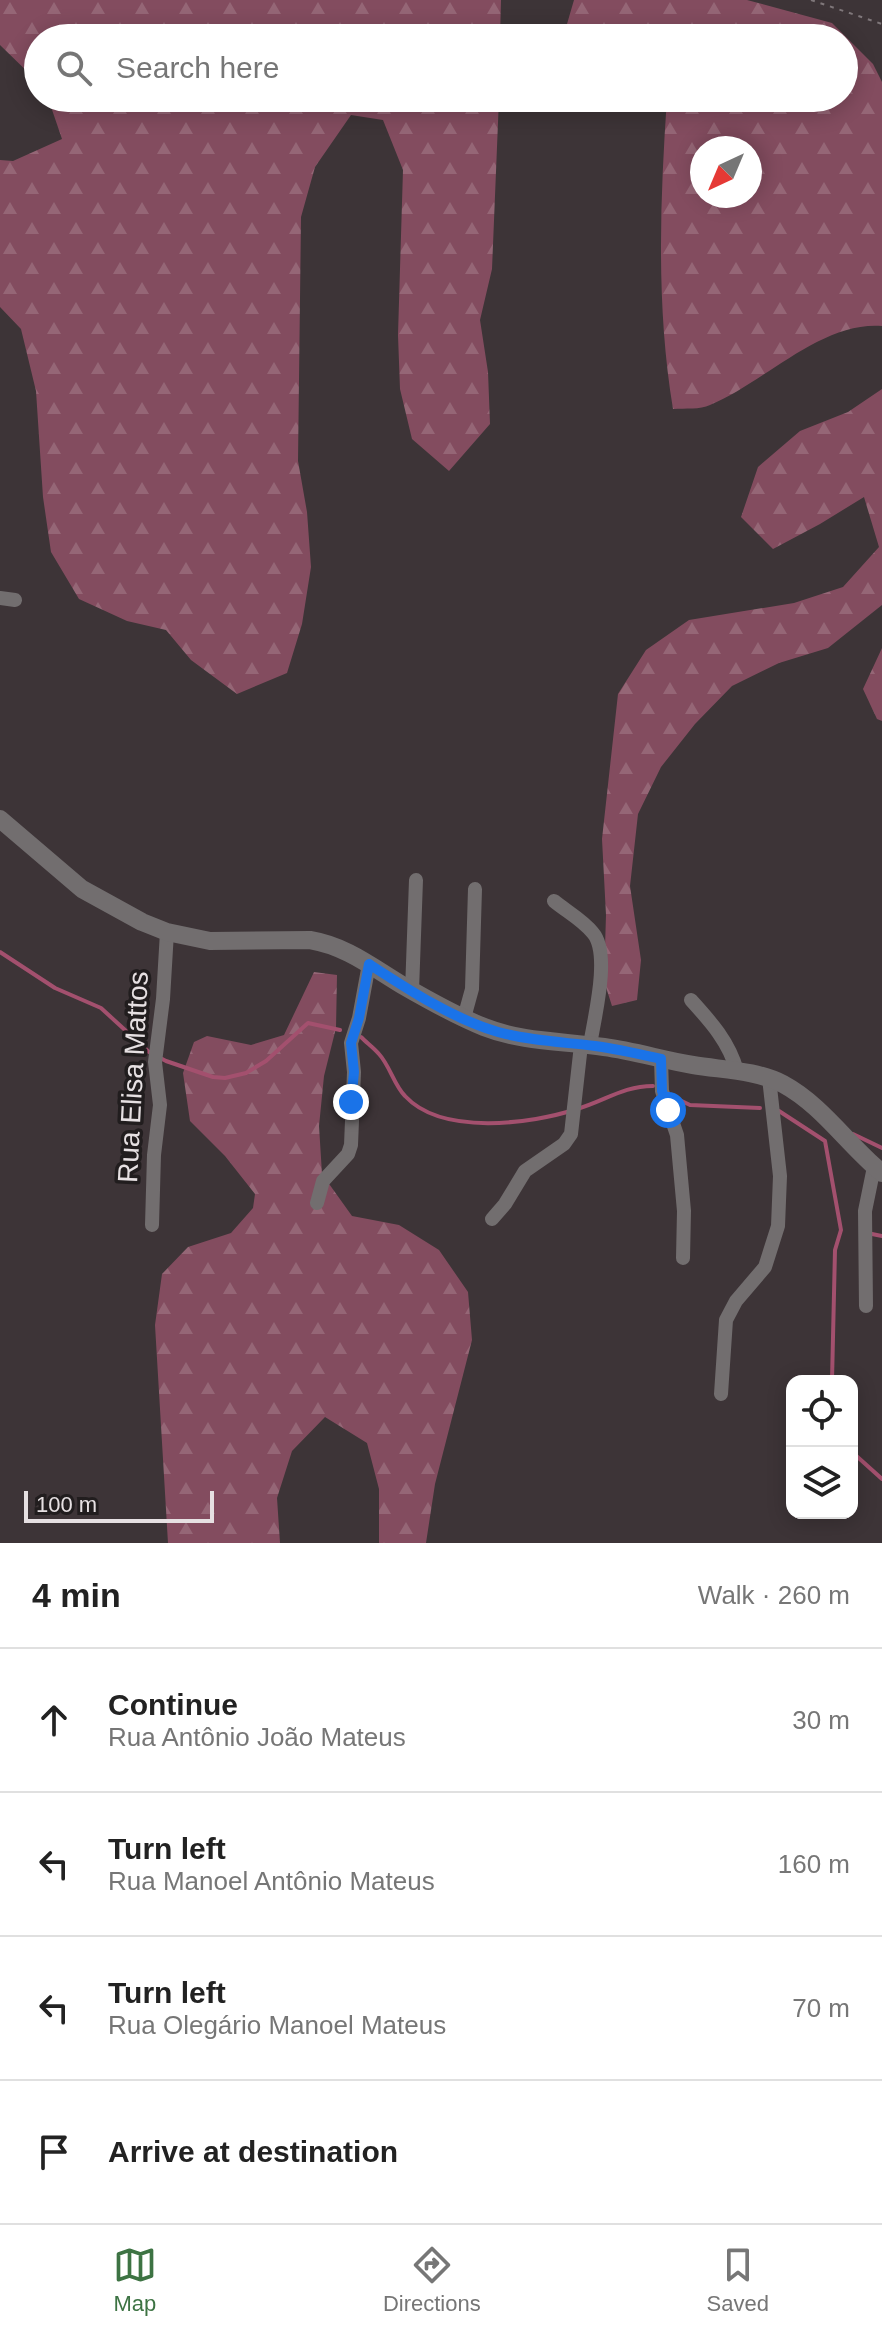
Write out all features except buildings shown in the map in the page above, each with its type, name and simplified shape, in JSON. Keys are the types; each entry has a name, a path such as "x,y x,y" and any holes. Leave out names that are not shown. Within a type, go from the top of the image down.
{"street":[{"path":"0,598 15,600"},
{"path":"0,819 82,889 123,913 167,932 210,941 310,940 341,948 464,1018 508,1034 737,1071 780,1082 807,1101 878,1170 865,1211 866,1306"},
{"path":"412,991 416,880"},
{"path":"464,1018 472,989 475,889"},
{"path":"492,1219 525,1171 568,1139 574,1109 600,973 598,941 585,925 554,901"},
{"name":"Rua Elisa Mattos","path":"152,1225 154,1155 160,1105 155,1062 167,932"},
{"path":"317,1203 323,1181 348,1154 351,1145 354,1072 351,1043 369,964"},
{"path":"691,1000 723,1038 737,1071"},
{"path":"661,1059 662,1091 677,1135 684,1211 683,1258"},
{"path":"721,1394 726,1320 736,1301 765,1267 778,1226 780,1176 769,1078"}],"path":[{"path":"811,0 882,24"}],"green space":[{"path":"0,0 501,0 500,24 24,24 24,68 0,45"},
{"path":"574,0 747,0 833,24 567,24"},
{"path":"858,49 873,64 882,82 882,326 859,327 837,333 793,355 710,405 673,409 664,332 661,254 666,112 858,112"},
{"path":"53,112 498,112 492,269 480,320 488,372 490,424 449,471 412,439 400,389 398,335 403,170 383,120 351,115 315,167 301,217 298,461 307,512 311,567 302,624 287,673 237,694 191,660 166,630 127,621 79,599 51,552 43,497 36,391 21,329 0,307 0,160 13,161 62,139"},
{"path":"882,389 882,605 828,648 779,663 732,686 695,724 661,767 638,814 630,886 641,960 637,1000 612,1006 604,981 606,915 602,839 618,694 646,650 689,620 794,603 843,587 879,547 864,497 773,549 741,517 758,467 800,431 848,412"},
{"path":"882,648 882,721 877,719 863,689"},
{"path":"314,972 337,975 336,1028 324,1076 319,1126 322,1174 352,1216 399,1225 439,1250 468,1292 472,1340 435,1484 426,1543 379,1543 379,1489 367,1443 325,1417 292,1451 277,1498 280,1543 168,1543 155,1325 162,1274 188,1247 231,1233 253,1208 255,1194 225,1156 190,1121 183,1073 194,1042 207,1036 251,1045 284,1035"}],"waterway":[{"path":"0,952 55,988 101,1008 149,1052 213,1077 225,1078 246,1073 266,1061 308,1023 340,1030"},
{"path":"361,1037 383,1059 405,1096 421,1109 464,1122 536,1119 577,1109 632,1088 653,1086"},
{"path":"669,1095 690,1105 760,1108"},
{"path":"779,1111 825,1141 841,1230 835,1250 832,1375"},
{"path":"853,1134 882,1148"},
{"path":"872,1234 882,1236"},
{"path":"858,1457 882,1479"}],"route":[{"path":"351,1102 354,1072 351,1043 369,964 412,991 499,1032 661,1059 662,1091 668,1110"}]}
